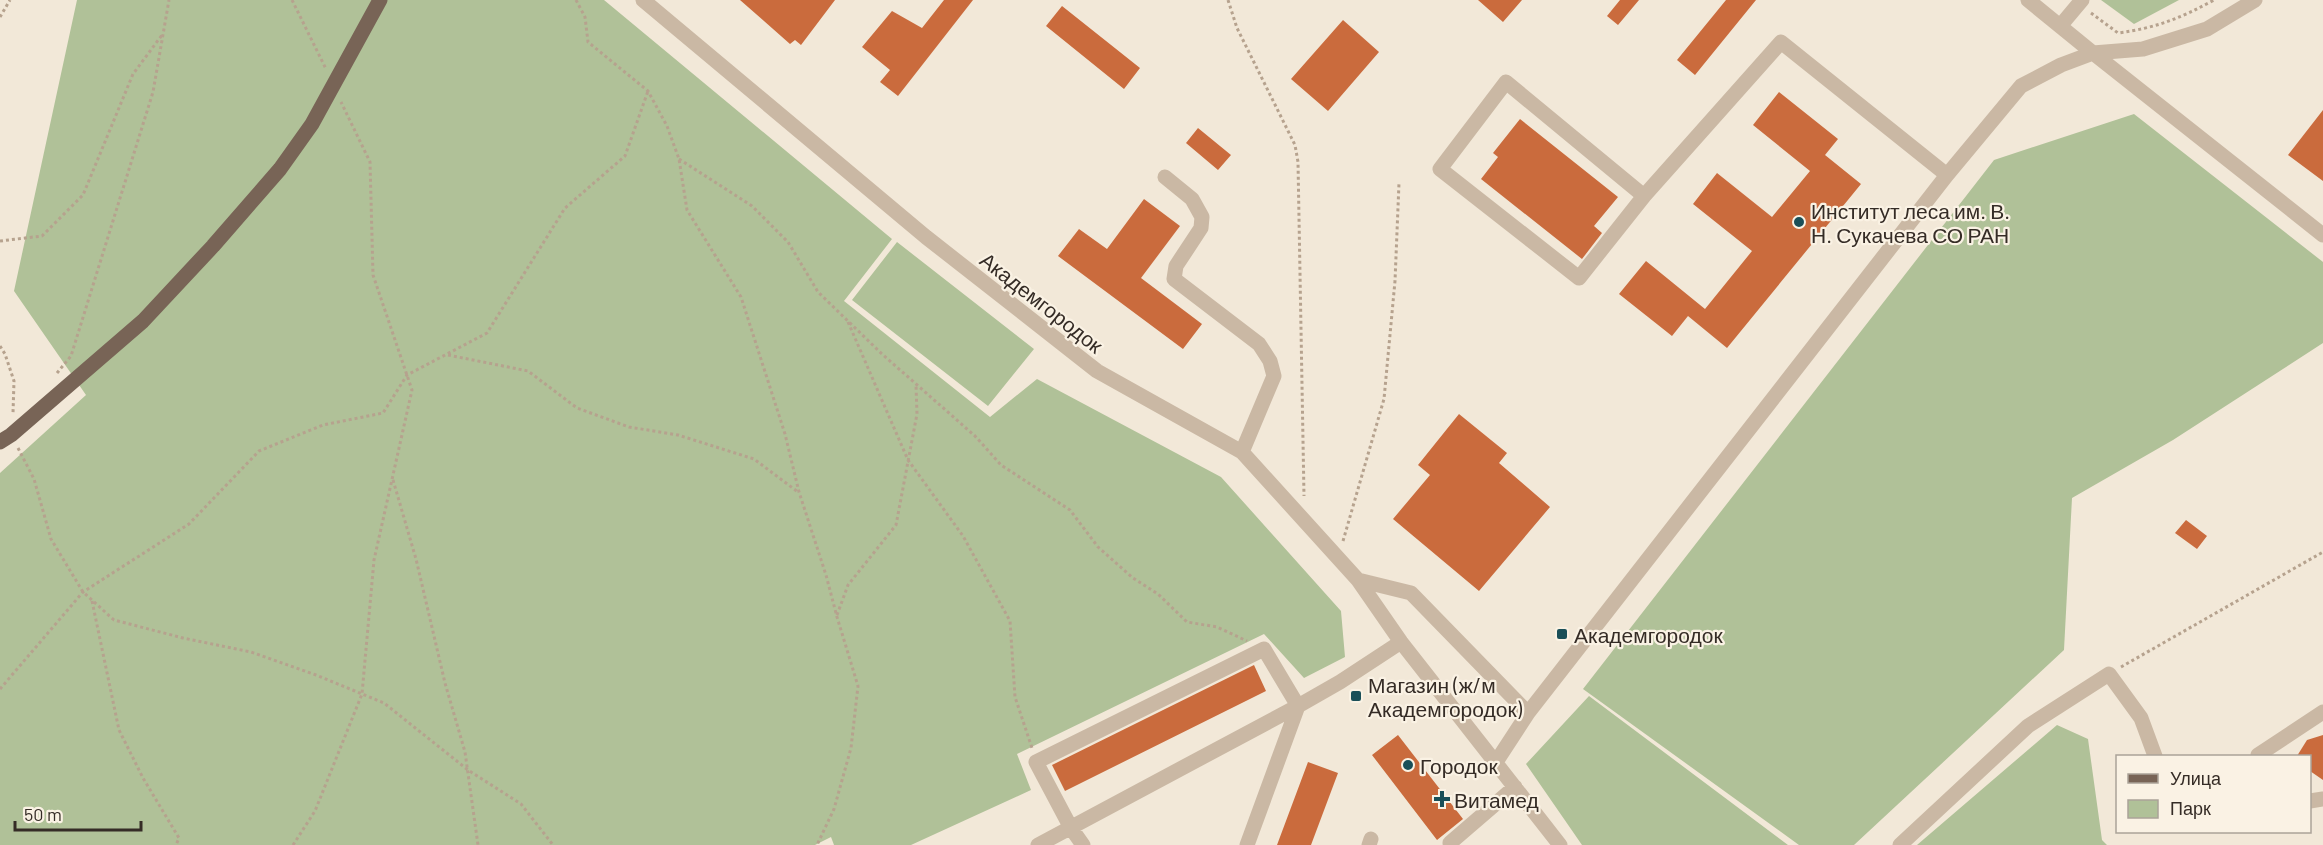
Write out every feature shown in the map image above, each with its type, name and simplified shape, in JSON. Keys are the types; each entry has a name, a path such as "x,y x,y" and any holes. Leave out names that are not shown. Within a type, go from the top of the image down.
{"main road":[{"path":"5,438 143,321 280,169 312,124 380,0"}],"street":[{"name":"Академгородок","path":"644,0 926,237 1096,371 1242,452 1358,580 1401,642 1560,845"},
{"path":"2028,0 2323,235"},
{"path":"1496,762 1528,713 1947,175 2021,86 2061,64 2093,53 2143,49 2207,29 2256,0"},
{"path":"2061,25 2081,2"},
{"path":"1644,196 1506,82 1440,169 1579,278 1644,196 1781,42 1947,175"},
{"path":"1165,177 1192,200 1202,217 1201,228 1176,266 1174,279 1259,344 1270,361 1274,376 1271,388 1242,452"},
{"path":"1358,580 1411,593 1528,713"},
{"path":"1038,845 1298,706 1401,642"},
{"path":"1083,845 1071,828 1036,762 1264,649 1298,706"},
{"path":"1900,845 2028,726 2109,674 2141,718 2155,755"},
{"path":"1246,845 1298,706"},
{"path":"2258,755 2323,712"},
{"path":"1450,843 1515,788"}],"path":[{"path":"0,17 10,0"},
{"path":"51,380 70,356 153,92 169,0"},
{"path":"292,0 370,162 373,275 412,390 374,560 362,694 315,811 293,845"},
{"path":"576,0 585,17 588,42 648,91 667,126 679,159 687,210 741,297 785,435 799,492 858,686 851,748 834,809 817,845"},
{"path":"1228,0 1237,28 1294,145 1298,162 1304,520"},
{"path":"2081,2 2118,33 2136,31 2177,20 2214,0"},
{"path":"0,241 42,236 83,195 133,74 163,33"},
{"path":"0,689 83,592 189,524 259,451 322,425 383,412 407,375 487,333 565,208 625,156 648,91"},
{"path":"679,159 752,206 788,242 818,292 975,436 1001,465 1070,510 1098,547 1133,578 1158,594 1187,622 1217,627 1264,649"},
{"path":"1338,557 1384,399 1395,281 1399,183"},
{"path":"848,321 908,460 963,536 1010,621 1015,697 1036,762"},
{"path":"0,346 14,381 14,417 22,410"},
{"path":"446,355 528,371 577,408 629,428 678,435 754,459 799,492"},
{"path":"837,617 848,585 896,525 916,414 916,384"},
{"path":"5,438 34,479 51,540 83,592 114,620 183,638 251,651 384,703 468,770 521,804 553,845"},
{"path":"393,478 416,559 445,683 465,752 478,845"},
{"path":"2109,674 2323,552"},
{"path":"92,600 119,730 143,778 179,838 176,845"}],"green space":[{"path":"77,0 604,0 892,239 844,301 990,417 1037,379 1221,477 1341,611 1345,657 1304,678 1264,634 1017,754 1031,790 911,845 834,845 831,837 815,845 0,845 0,473 86,395 14,291"},
{"path":"2101,0 2179,0 2134,24"},
{"path":"2134,114 2323,262 2323,343 2173,440 2072,498 2064,650 1854,845 1799,845 1583,689 1994,160"},
{"path":"897,242 1034,349 988,406 852,300"},
{"path":"1589,696 1788,845 1582,845 1526,764"},
{"path":"2057,725 2088,739 2102,840 2107,845 1917,845"}],"building":[{"path":"740,0 835,0 801,45 795,40 790,44"},
{"path":"944,0 973,0 898,96 880,82 890,70 862,47 892,11 922,28"},
{"path":"1478,0 1522,0 1503,22"},
{"path":"1620,0 1639,0 1618,25 1607,16"},
{"path":"1726,0 1756,0 1695,75 1677,60"},
{"path":"1062,6 1140,68 1124,89 1046,26"},
{"path":"1343,20 1379,52 1328,111 1291,79"},
{"name":"Институт леса им. В. Н. Сукачева СО РАН","path":"1779,92 1838,139 1825,155 1861,184 1727,348 1688,316 1672,336 1619,294 1646,261 1705,309 1752,251 1693,204 1717,173 1772,217 1810,171 1753,125"},
{"path":"2323,110 2323,181 2288,155"},
{"path":"1520,119 1618,197 1594,226 1602,233 1582,259 1481,179 1498,157 1493,153"},
{"path":"1198,128 1231,155 1218,170 1186,143"},
{"path":"1144,199 1180,226 1141,278 1202,324 1183,349 1058,256 1079,229 1107,249"},
{"path":"1459,414 1507,453 1499,463 1550,507 1479,591 1393,519 1430,475 1418,465"},
{"path":"2186,520 2207,536 2197,549 2175,533"},
{"path":"1254,665 1266,691 1065,791 1052,765"},
{"path":"1398,735 1463,819 1437,840 1372,755"},
{"path":"2323,735 2323,780 2311,772 2311,755 2298,755 2307,740"},
{"path":"1308,762 1338,773 1311,845 1277,845"}],"place":[{"name":"Институт леса им. В. Н. Сукачева СО РАН","path":"1799,222"},
{"name":"Академгородок","path":"1562,634"},
{"name":"Магазин (ж/м Академгородок)","path":"1356,696"},
{"name":"Городок","path":"1408,765"},
{"name":"Витамед","path":"1442,799"}]}
